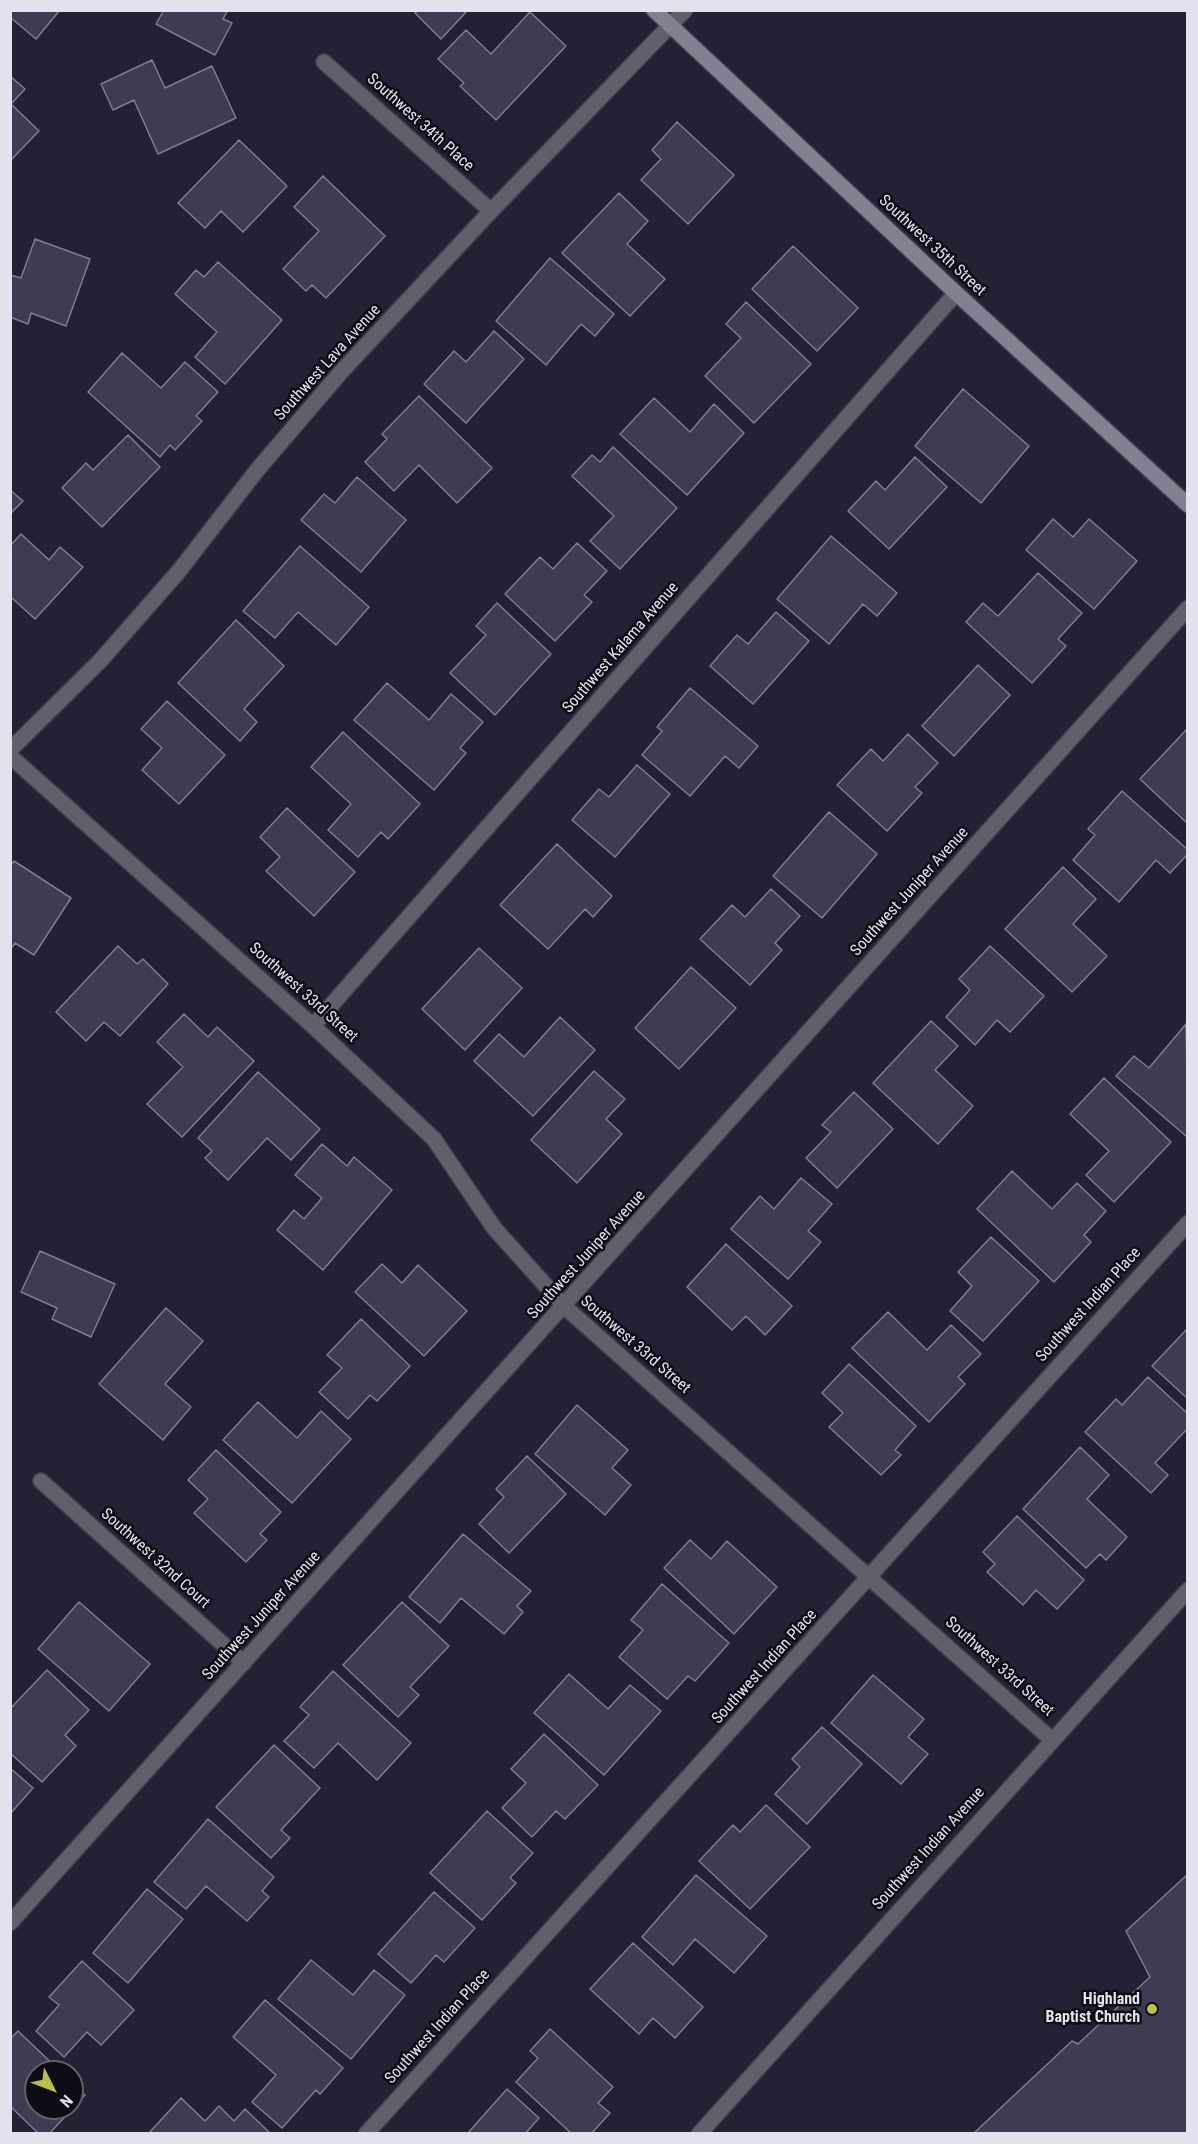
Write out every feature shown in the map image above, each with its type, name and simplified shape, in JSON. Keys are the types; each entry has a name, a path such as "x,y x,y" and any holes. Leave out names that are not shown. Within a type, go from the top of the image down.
{"street":[{"name":"Southwest 35th Street","path":"654,10 956,293 1188,505"},
{"name":"Southwest Lava Avenue","path":"10,750 100,660 179,571 258,469 341,372 491,211 685,10"},
{"name":"Southwest 34th Place","path":"324,62 491,211"},
{"name":"Southwest Kalama Avenue","path":"313,1026 956,293"},
{"name":"Southwest Juniper Avenue","path":"10,1923 565,1307 1188,608"},
{"name":"Southwest 33rd Street","path":"10,756 313,1026 434,1139 494,1228 565,1307 871,1576 1052,1740"},
{"name":"Southwest Indian Place","path":"366,2133 1188,1222"},
{"name":"Southwest 32nd Court","path":"41,1481 244,1664"},
{"name":"Southwest Indian Avenue","path":"699,2133 1188,1590"}],"building":[{"path":"10,10 60,10 36,39 10,17"},
{"path":"164,10 228,10 223,19 232,23 215,55 156,24"},
{"path":"418,10 468,10 441,39 415,13"},
{"path":"530,12 566,46 496,120 460,86 464,83 438,59 466,30 491,54"},
{"path":"152,60 165,88 212,66 236,118 158,154 134,100 113,110 101,84"},
{"path":"10,76 25,89 11,104 39,131 10,161"},
{"path":"677,122 734,175 688,224 641,180 661,159 652,150"},
{"path":"239,140 287,186 243,232 221,211 205,228 178,203"},
{"path":"323,176 385,236 326,298 312,285 306,291 283,269 319,231 294,207"},
{"path":"619,193 648,221 627,244 665,279 630,316 562,253"},
{"path":"35,239 90,259 66,326 31,313 28,324 10,317 10,275 21,278"},
{"path":"793,246 858,308 817,351 752,289"},
{"path":"550,258 614,314 595,336 581,324 546,365 496,321"},
{"path":"218,262 282,320 225,384 195,357 217,332 175,294 196,270 204,277"},
{"path":"746,302 811,364 754,423 705,376 741,338 726,324"},
{"path":"494,331 524,359 466,423 424,384 454,351 466,362"},
{"path":"122,353 161,388 185,362 218,392 196,416 202,421 175,450 170,445 160,457 88,392"},
{"path":"963,389 1029,446 981,503 915,446"},
{"path":"419,396 492,468 457,503 419,465 394,491 365,462 387,439 382,434"},
{"path":"654,398 690,432 714,404 744,433 687,495 620,434"},
{"path":"128,435 160,467 102,527 62,488 86,463 93,470"},
{"path":"613,447 677,508 620,569 590,541 614,516 572,476 592,455 600,462"},
{"path":"915,457 947,487 889,549 848,511 876,481 885,490"},
{"path":"357,477 406,520 361,572 301,520 324,494 335,503"},
{"path":"10,490 23,501 10,514"},
{"path":"1053,519 1073,537 1089,519 1137,561 1094,609 1026,550"},
{"path":"21,534 49,560 60,547 83,567 35,619 12,598 10,600 10,546"},
{"path":"831,536 897,593 877,616 863,604 829,644 777,599"},
{"path":"577,543 607,571 584,595 592,602 555,641 505,594 540,557 553,569"},
{"path":"300,546 369,607 336,645 298,612 275,638 243,611"},
{"path":"1038,573 1082,613 1058,639 1066,646 1032,683 966,622 983,603 998,616"},
{"path":"497,603 551,654 495,715 450,673 486,635 476,626"},
{"path":"776,612 809,641 753,704 710,666 737,635 748,644"},
{"path":"236,620 284,666 244,709 257,722 240,741 178,683"},
{"path":"978,665 1010,695 954,756 922,726"},
{"path":"387,683 429,720 451,694 483,722 460,748 466,753 434,790 354,720"},
{"path":"690,688 758,746 739,768 725,756 690,796 642,755 662,731 657,727"},
{"path":"167,701 225,755 179,804 142,770 162,748 141,729"},
{"path":"1188,728 1188,824 1140,779"},
{"path":"343,732 420,804 388,839 381,832 358,857 328,830 351,804 311,767"},
{"path":"908,734 938,763 915,787 922,793 887,831 837,785 871,749 883,761"},
{"path":"637,765 670,794 615,857 572,820 599,789 609,797"},
{"path":"1122,791 1188,850 1188,854 1170,873 1156,860 1119,902 1073,860 1095,835 1088,829"},
{"path":"287,808 355,872 314,916 266,871 280,857 260,837"},
{"path":"829,812 877,854 822,918 773,876"},
{"path":"557,844 612,896 593,917 585,909 548,949 500,905"},
{"path":"14,861 71,898 34,955 15,943 10,950 10,866"},
{"path":"1063,867 1096,899 1073,924 1107,956 1072,992 1005,929"},
{"path":"771,889 800,916 775,943 782,950 750,985 700,939 732,905 745,917"},
{"path":"118,946 137,964 143,959 168,984 120,1036 104,1022 86,1041 56,1012"},
{"path":"990,946 1044,996 1010,1032 997,1020 975,1045 946,1017 970,990 959,979"},
{"path":"479,948 522,988 465,1050 422,1009"},
{"path":"691,967 736,1008 679,1069 635,1028"},
{"path":"184,1014 208,1037 217,1027 254,1061 182,1137 147,1104 183,1067 157,1042"},
{"path":"560,1017 595,1050 533,1116 474,1061 499,1034 524,1057"},
{"path":"931,1021 958,1046 935,1070 973,1106 938,1144 873,1083"},
{"path":"1186,1024 1188,1134 1186,1136 1116,1076 1134,1056 1149,1068"},
{"path":"594,1071 625,1099 606,1119 622,1134 577,1183 531,1140"},
{"path":"258,1072 320,1129 291,1160 267,1138 228,1180 205,1158 212,1151 198,1138"},
{"path":"1104,1078 1171,1142 1114,1202 1086,1175 1109,1151 1070,1114"},
{"path":"854,1092 893,1129 837,1188 806,1158 831,1132 822,1125"},
{"path":"322,1144 347,1166 354,1157 392,1190 323,1270 277,1230 294,1210 304,1219 322,1198 295,1175"},
{"path":"1012,1171 1052,1209 1077,1183 1106,1211 1084,1235 1091,1242 1054,1282 977,1209"},
{"path":"801,1178 832,1204 808,1231 821,1242 788,1279 731,1229 760,1196 774,1209"},
{"path":"991,1237 1039,1281 983,1341 950,1311 972,1286 958,1272"},
{"path":"726,1244 792,1306 765,1335 746,1316 732,1330 687,1287"},
{"path":"40,1251 115,1284 91,1337 52,1319 57,1308 21,1292"},
{"path":"382,1264 402,1283 418,1265 467,1311 424,1356 355,1292"},
{"path":"166,1308 203,1341 165,1384 191,1407 163,1440 99,1384"},
{"path":"888,1312 927,1350 951,1325 981,1354 958,1377 965,1384 929,1422 852,1348"},
{"path":"361,1319 410,1366 377,1401 370,1395 348,1419 319,1392 342,1368 327,1355"},
{"path":"1188,1328 1188,1399 1152,1366"},
{"path":"849,1364 916,1426 895,1450 901,1455 881,1475 829,1427 843,1413 822,1393"},
{"path":"1148,1377 1188,1414 1188,1428 1155,1463 1168,1475 1151,1493 1085,1432 1116,1399 1122,1405"},
{"path":"258,1402 297,1438 321,1411 351,1439 292,1503 223,1440"},
{"path":"577,1405 628,1450 612,1468 631,1485 605,1515 535,1454"},
{"path":"1080,1447 1109,1475 1087,1499 1127,1537 1106,1560 1100,1554 1086,1568 1023,1509"},
{"path":"216,1450 281,1512 260,1534 267,1540 246,1562 194,1513 208,1499 188,1480"},
{"path":"527,1456 566,1494 509,1553 479,1524 504,1497 496,1489"},
{"path":"1017,1516 1084,1580 1057,1609 1036,1590 1023,1605 987,1572 995,1564 983,1552"},
{"path":"463,1534 531,1591 517,1606 523,1612 504,1634 461,1598 440,1623 409,1597"},
{"path":"690,1540 711,1559 727,1541 777,1587 734,1634 664,1568"},
{"path":"662,1584 729,1643 695,1681 688,1676 667,1699 619,1657 643,1630 631,1620"},
{"path":"79,1602 150,1664 109,1711 38,1649"},
{"path":"402,1602 449,1646 410,1687 419,1695 398,1717 343,1665"},
{"path":"47,1670 89,1710 65,1735 76,1746 42,1782 10,1753 10,1709"},
{"path":"333,1671 411,1743 377,1780 338,1743 314,1768 284,1741 309,1715 300,1707"},
{"path":"569,1674 608,1709 630,1685 661,1711 604,1775 534,1713"},
{"path":"873,1675 924,1719 908,1737 928,1754 901,1784 831,1723"},
{"path":"822,1727 862,1764 807,1824 775,1794 800,1767 792,1759"},
{"path":"544,1734 598,1785 565,1819 556,1811 532,1837 502,1808 526,1783 511,1769"},
{"path":"274,1745 320,1788 281,1830 290,1838 271,1858 216,1807"},
{"path":"10,1768 33,1788 10,1814"},
{"path":"766,1805 810,1847 750,1909 699,1861 733,1825 740,1832"},
{"path":"487,1811 533,1853 510,1878 516,1883 482,1920 430,1873"},
{"path":"208,1819 274,1877 262,1891 269,1897 247,1921 206,1886 186,1909 154,1882"},
{"name":"Highland Baptist Church","path":"1188,1874 1188,2134 973,2134 1072,2041 1078,2044 1150,1977 1126,1931"},
{"path":"696,1875 767,1936 734,1973 695,1939 673,1965 642,1937"},
{"path":"147,1889 183,1919 128,1983 93,1953"},
{"path":"434,1892 475,1928 444,1962 436,1955 411,1983 378,1954"},
{"path":"633,1943 703,2007 675,2038 653,2018 639,2034 590,1989"},
{"path":"311,1960 353,1995 374,1970 405,1995 351,2059 278,1999"},
{"path":"82,1961 134,2010 101,2045 87,2032 64,2057 36,2031 59,2005 49,1997"},
{"path":"265,2000 343,2068 320,2094 316,2090 282,2128 252,2102 276,2075 233,2037"},
{"path":"550,2029 613,2087 598,2103 610,2113 591,2134 572,2134 516,2082 538,2058 530,2051"},
{"path":"18,2031 48,2060 24,2060 24,2120 10,2106 10,2039"},
{"path":"507,2089 539,2118 525,2134 467,2134"},
{"path":"181,2098 205,2121 219,2106 234,2121 245,2109 271,2134 148,2134"},
{"path":"24,2120 62,2120 49,2134 39,2134"}],"place":[{"name":"Highland Baptist Church","path":"1152,2009"}]}
